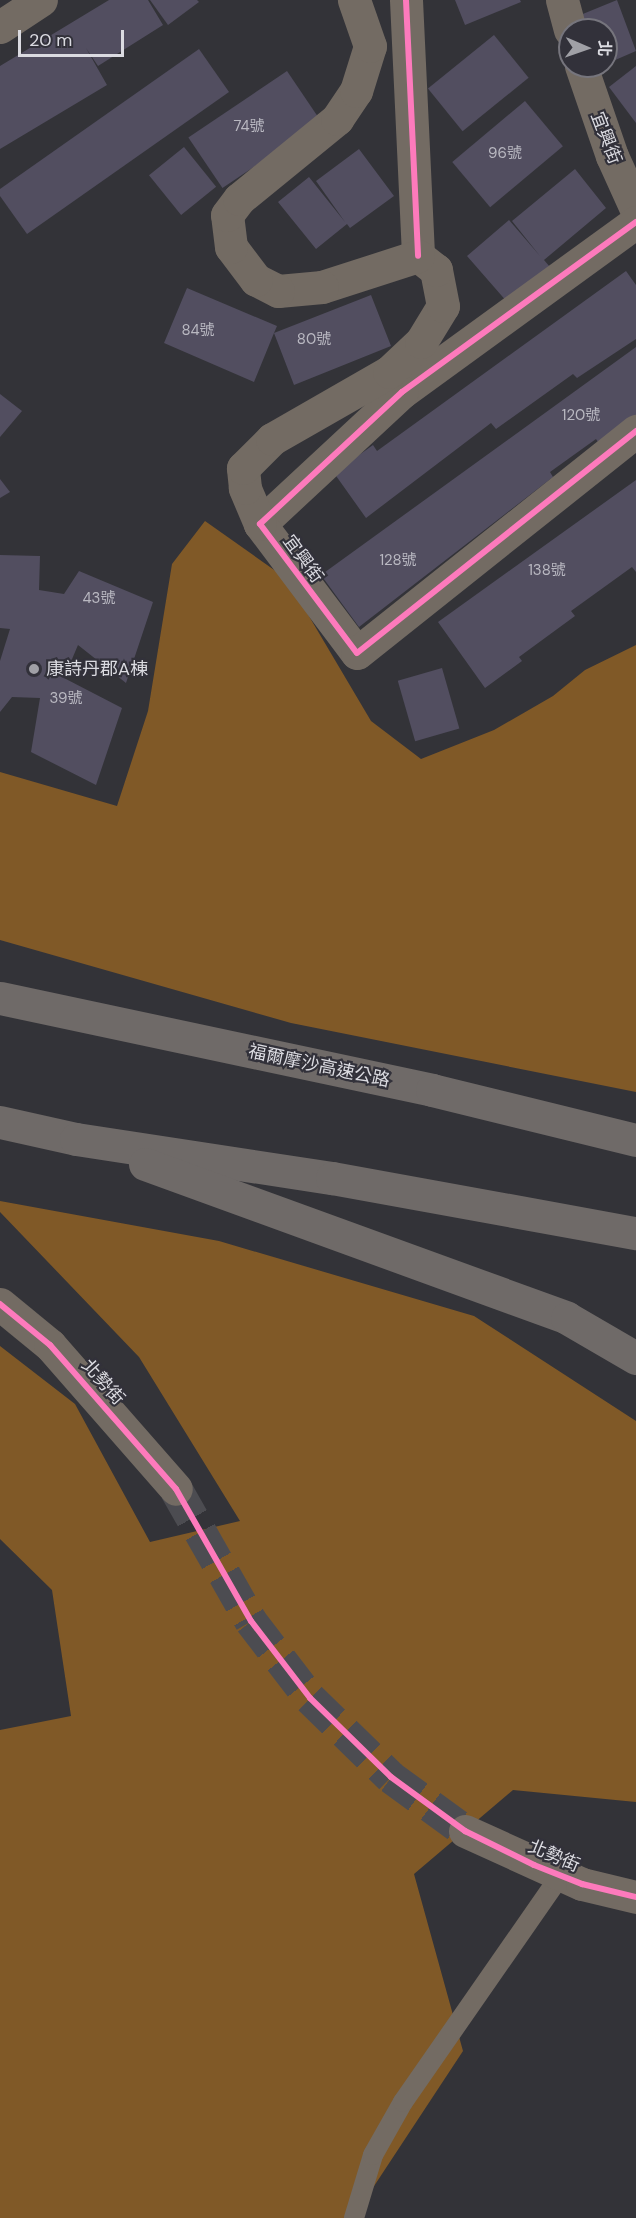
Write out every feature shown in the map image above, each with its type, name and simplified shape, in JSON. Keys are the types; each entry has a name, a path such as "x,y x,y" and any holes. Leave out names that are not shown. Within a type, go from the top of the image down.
{"highway":[{"name":"福爾摩沙高速公路","path":"0,998 49,1006 432,1090 629,1138"},
{"path":"0,1122 76,1139 332,1178 636,1233"},
{"path":"76,1139 567,1318 636,1358"}],"street":[{"path":"0,27 41,0"},
{"path":"354,0 359,5 370,46 356,91 337,118 239,199 227,215 231,247 256,280 278,291 322,287 418,256 406,0"},
{"path":"562,0 567,18"},
{"name":"宜興街","path":"585,78 612,156 636,209"},
{"name":"宜興街","path":"260,524 402,392 636,222"},
{"name":"宜興街","path":"418,256 436,270 443,306 421,342 389,372 272,439 243,468 245,488 260,524 357,653 636,431"},
{"name":"北勢街","path":"0,1304 50,1345 176,1489"},
{"name":"北勢街","path":"465,1831 560,1876 636,1897"}],"lane":[{"path":"354,2218 373,2155 403,2102 560,1876"}],"shaded area":[{"path":"205,521 287,579 371,721 421,759 494,730 553,696 585,670 636,645 636,1092 291,1023 0,940 0,772 117,806 148,711 172,564"},
{"path":"0,1201 219,1241 474,1316 636,1421 636,1802 513,1790 414,1874 463,2051 353,2218 0,2218 0,1730 71,1716 52,1590 0,1539 0,1346 75,1404 150,1542 240,1521 139,1357 0,1212"}],"building":[{"path":"109,0 148,0 163,25 98,66 86,48 107,85 0,149 0,66"},
{"path":"150,0 197,0 199,2 168,25"},
{"path":"455,0 520,0 521,2 465,25"},
{"path":"617,0 636,51 618,59 618,18 573,18"},
{"path":"494,35 529,78 463,131 428,88"},
{"path":"199,49 229,92 27,234 0,196 0,189"},
{"path":"636,66 636,123 609,87"},
{"path":"287,71 321,122 222,188 188,138"},
{"path":"525,101 563,146 490,207 452,162"},
{"path":"184,147 216,187 181,215 149,175"},
{"path":"359,149 394,196 350,228 347,224 316,249 278,202 309,177 345,222 316,181"},
{"path":"575,169 606,208 544,260 550,267 508,303 467,256 509,220 540,256 512,221"},
{"path":"626,271 636,285 636,339 577,378 573,374 496,429 491,423 366,518 334,473 373,445 377,451"},
{"path":"187,288 277,326 254,382 164,343"},
{"path":"371,295 391,346 294,385 274,333"},
{"path":"636,347 636,419 600,445 596,439 550,472 553,477 359,627 321,575"},
{"path":"0,394 22,411 0,437"},
{"path":"0,479 10,492 0,498"},
{"path":"636,480 636,572 632,567 571,611 575,616 519,657 522,661 485,688 438,622"},
{"name":"康詩丹郡A棟","path":"0,555 40,556 39,590 64,594 79,571 153,602 126,683 78,645 64,678 122,708 96,785 31,752 40,698 12,697 0,712 0,661 10,629 0,628"},
{"path":"442,668 459,729 415,741 398,681"}],"tunnel":[{"path":"176,1489 251,1621 310,1698 391,1777 465,1831"}],"cycle path":[{"path":"406,0 418,256"},
{"path":"636,222 402,392 260,524 357,653 636,431"},
{"path":"0,1304 50,1345 176,1489 251,1621 310,1698 391,1777 465,1831 534,1865 582,1884 636,1897"}],"place":[{"name":"康詩丹郡A棟","path":"34,669"}]}
